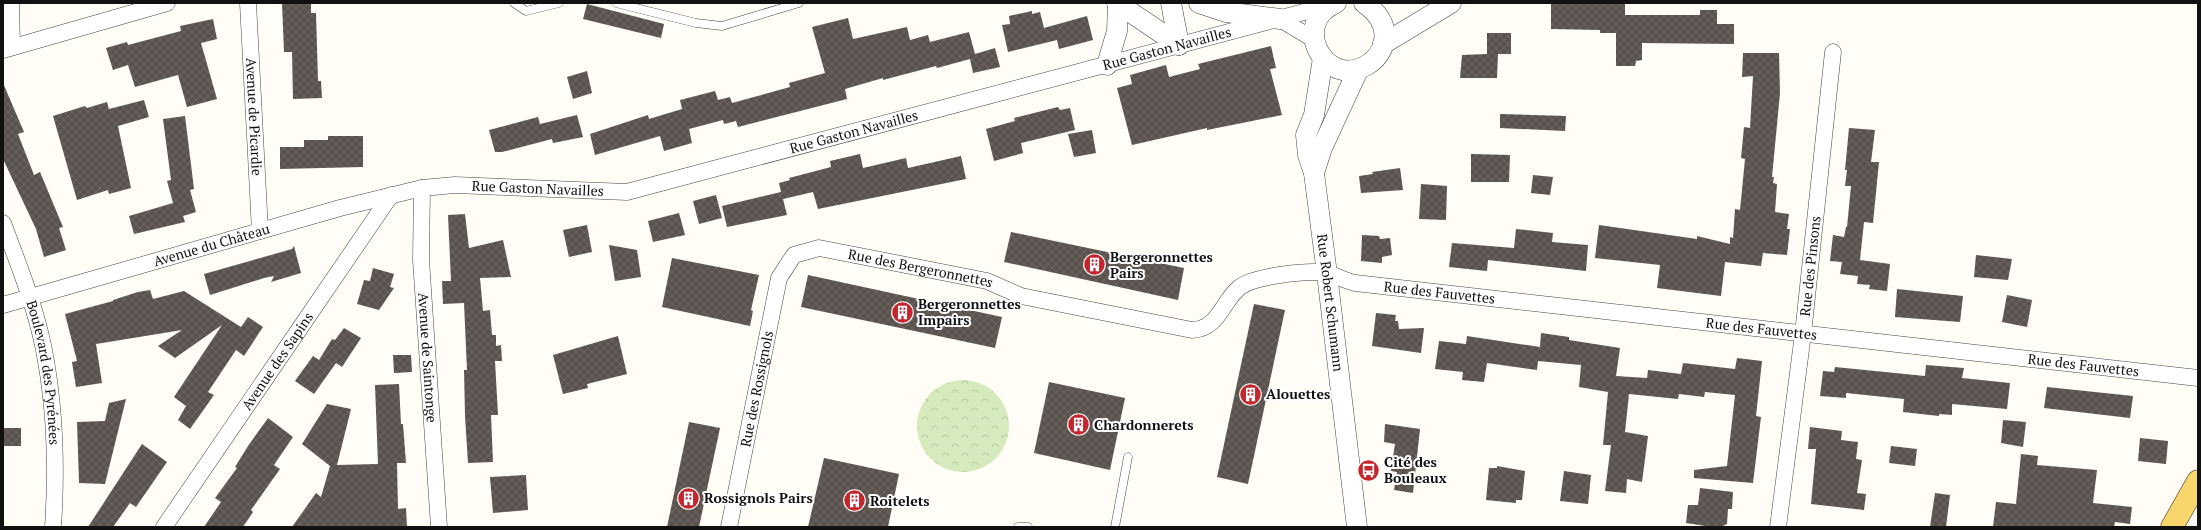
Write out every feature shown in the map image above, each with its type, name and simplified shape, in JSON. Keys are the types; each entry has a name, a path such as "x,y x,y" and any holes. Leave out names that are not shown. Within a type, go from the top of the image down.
{"main road":[{"path":"2172,527 2198,481"}],"street":[{"path":"11,3 8,49 167,3"},
{"name":"Avenue de Picardie","path":"248,3 260,231"},
{"path":"1118,3 1180,45"},
{"path":"1107,65 1117,32 1118,3"},
{"path":"1171,3 1180,45"},
{"path":"1199,3 1226,12 1280,19 1313,39 1323,58 1333,67 1345,70 1358,70 1378,57 1383,44 1385,33 1382,21 1374,10 1364,3"},
{"path":"1383,44 1452,3"},
{"path":"1313,39 1316,24 1321,14 1333,4"},
{"name":"Rue Gaston Navailles","path":"422,188 455,185 627,192 1333,4"},
{"name":"Rue des Pinsons","path":"1778,527 1803,334 1833,52"},
{"name":"Rue Robert Schumann","path":"1323,58 1314,115 1306,134 1308,155 1314,173 1327,274 1356,527"},
{"name":"Rue Robert Schumann","path":"1314,173 1322,148 1358,70"},
{"name":"Avenue du Château","path":"3,305 260,231 422,188"},
{"name":"Avenue de Saintonge","path":"422,188 421,260 439,527"},
{"name":"Avenue des Sapins","path":"164,527 391,195"},
{"name":"Boulevard des Pyrénées","path":"3,223 30,298 43,346 51,409 56,485 53,527"},
{"name":"Rue des Bergeronnettes","path":"794,255 819,248 987,281 1021,296 1072,307 1192,330 1200,330 1210,325"},
{"name":"Rue des Rossignols","path":"729,527 750,432 779,278 794,255"},
{"name":"Rue des Fauvettes","path":"1210,325 1240,287 1262,278 1305,272 1327,274 1355,283 2198,378"}],"lane":[{"path":"514,3 526,11 559,3"},
{"path":"616,3 696,23 722,26 799,3"},
{"path":"1115,527 1128,457"},
{"path":"1018,527 1028,527"}],"green space":[{"path":"963,380 980,384 995,394 1005,409 1009,426 1005,443 995,458 980,468 963,472 946,468 931,458 921,443 917,426 921,409 931,394 946,384"}],"building":[{"path":"282,3 311,3 311,13 316,13 318,81 321,81 322,98 293,99 292,52 284,52"},
{"path":"1551,3 1625,3 1625,15 1700,15 1700,10 1717,10 1717,24 1734,24 1734,44 1642,43 1642,60 1636,61 1635,66 1616,66 1616,33 1600,33 1600,30 1551,29"},
{"path":"587,4 664,24 661,38 583,19"},
{"path":"1032,11 1032,14 1040,12 1044,28 1087,16 1093,40 1059,49 1057,40 1008,52 1002,25 1010,24 1009,16"},
{"path":"848,18 853,39 907,27 910,40 928,35 930,42 969,32 975,54 995,48 1000,67 973,73 970,59 937,68 936,66 883,80 883,78 845,89 847,99 738,127 736,121 724,124 723,120 689,129 692,143 664,151 660,136 595,155 590,134 648,115 649,119 682,109 680,100 715,91 718,100 730,97 732,103 790,87 789,83 825,73 812,27"},
{"path":"213,19 217,39 201,43 217,99 187,107 178,75 135,87 128,65 113,70 106,48 127,42 128,45 181,31 180,26"},
{"path":"1487,33 1511,33 1511,54 1498,54 1497,78 1460,78 1462,55 1487,54"},
{"path":"1271,46 1276,68 1270,69 1282,115 1207,130 1207,128 1132,145 1117,88 1132,84 1130,75 1166,65 1169,77 1200,69 1198,64"},
{"path":"1743,53 1779,53 1780,93 1772,177 1774,177 1773,183 1777,184 1775,212 1789,214 1787,229 1790,229 1787,255 1763,253 1761,266 1725,262 1721,296 1657,288 1660,265 1595,258 1599,225 1697,239 1697,236 1730,244 1730,237 1733,238 1735,209 1740,210 1745,159 1741,158 1744,127 1750,128 1753,76 1742,77"},
{"path":"587,71 592,93 573,99 567,77"},
{"path":"3,83 24,132 18,134 34,175 40,172 63,227 59,228 66,250 44,257 36,229 3,159"},
{"path":"144,100 149,117 118,126 131,188 109,194 108,190 77,200 53,116 85,106 87,108 107,102 109,109"},
{"path":"1058,107 1060,110 1070,108 1075,130 1021,143 1023,153 994,161 986,129 1015,121 1014,118"},
{"path":"1500,114 1566,116 1565,131 1500,128"},
{"path":"577,115 583,137 553,143 552,139 502,152 495,152 489,130 538,117 540,124"},
{"path":"185,116 194,189 190,190 196,212 183,216 185,222 134,234 129,216 173,203 167,181 171,180 163,119"},
{"path":"1849,128 1875,130 1871,162 1879,162 1873,223 1864,222 1860,260 1890,264 1887,291 1869,289 1870,285 1857,284 1858,276 1840,274 1842,262 1830,261 1833,235 1844,237 1847,227 1851,186 1845,186"},
{"path":"1092,130 1096,153 1074,157 1068,134"},
{"path":"328,136 363,136 363,167 280,169 280,147 304,147 304,140 328,140"},
{"path":"860,154 863,168 906,158 908,168 961,156 966,179 818,209 813,192 783,199 787,215 727,227 722,206 781,192 779,183 790,180 789,178 831,167 830,161"},
{"path":"1471,154 1510,155 1509,182 1471,182"},
{"path":"1400,168 1403,190 1361,193 1359,176 1373,174 1372,172"},
{"path":"1533,175 1553,177 1550,195 1531,193"},
{"path":"1421,184 1447,186 1446,220 1419,219"},
{"path":"716,195 722,218 699,224 693,201"},
{"path":"679,213 685,235 653,242 648,221"},
{"path":"465,214 469,248 503,240 511,277 480,278 483,311 490,310 492,335 496,335 496,346 501,345 502,361 495,361 498,415 491,415 493,462 468,463 465,416 464,370 467,370 464,303 443,304 442,281 451,281 448,215"},
{"path":"587,225 592,252 569,257 563,230"},
{"path":"1516,229 1553,233 1552,242 1588,245 1586,271 1488,260 1487,271 1449,267 1452,243 1514,248"},
{"name":"Bergeronnettes Pairs","path":"1011,232 1184,268 1178,300 1004,262"},
{"path":"1362,235 1379,236 1380,239 1390,238 1392,255 1382,257 1382,263 1361,261"},
{"path":"609,245 637,250 641,277 615,281"},
{"path":"294,246 301,273 271,282 274,276 264,278 210,295 204,274 292,249"},
{"path":"1976,255 2012,259 2008,280 1974,277"},
{"path":"672,258 759,275 751,310 753,311 750,326 662,307"},
{"path":"373,268 394,274 390,287 394,288 379,310 357,304 364,280 370,281"},
{"name":"Bergeronnettes Impairs","path":"808,275 1002,317 995,348 801,307"},
{"path":"1897,289 1963,296 1960,322 1895,317"},
{"path":"150,290 153,299 184,291 241,327 248,317 263,327 244,356 236,350 208,392 214,395 190,429 178,420 186,406 174,397 222,325 175,358 158,346 182,330 96,344 102,383 76,387 72,362 77,361 65,314 113,301 138,292"},
{"path":"2007,295 2032,300 2027,327 2002,322"},
{"name":"Alouettes","path":"1254,304 1285,310 1248,484 1217,477"},
{"path":"1376,313 1396,315 1395,321 1398,321 1399,329 1424,328 1421,353 1372,346"},
{"path":"344,328 361,338 342,367 336,363 314,394 295,381 313,356 319,360 332,339 335,340"},
{"path":"1541,333 1569,337 1569,340 1620,348 1616,376 1647,378 1648,370 1681,374 1683,363 1735,369 1737,358 1762,361 1756,416 1761,417 1753,483 1694,478 1694,470 1727,466 1735,395 1705,392 1704,397 1679,394 1678,399 1629,394 1625,432 1648,436 1642,482 1627,479 1626,493 1605,491 1611,445 1603,445 1608,392 1579,387 1581,365 1538,361 1537,370 1487,363 1484,382 1462,380 1463,372 1435,369 1439,341 1466,344 1467,336 1540,347"},
{"path":"618,336 627,374 587,384 588,388 563,394 553,355"},
{"path":"393,355 411,355 412,372 394,373"},
{"path":"1926,365 1964,368 1962,378 2010,383 2007,409 1952,404 1952,415 1939,414 1939,416 1903,412 1904,399 1846,393 1846,398 1820,396 1823,371 1834,372 1835,367 1925,376"},
{"name":"Chardonnerets","path":"1049,382 1125,398 1110,470 1034,453"},
{"path":"399,384 401,424 403,424 406,463 397,463 398,509 406,508 407,527 292,527 316,493 321,497 330,466 302,444 327,404 351,409 337,465 378,464 375,385"},
{"path":"2047,387 2133,396 2130,418 2044,408"},
{"path":"126,399 105,484 79,483 77,422 105,421 109,403"},
{"path":"268,418 293,437 274,465 280,469 251,510 253,512 243,527 204,527 221,502 215,498 237,468 235,467 248,446"},
{"path":"2003,420 2026,422 2023,447 2001,443"},
{"name":"Rossignols Pairs","path":"689,422 720,428 699,527 667,527"},
{"path":"1385,424 1420,429 1413,493 1394,490 1397,472 1391,471 1395,444 1384,442"},
{"path":"1810,427 1842,431 1841,440 1858,442 1856,459 1862,460 1857,493 1866,494 1864,510 1811,504 1816,449 1808,449"},
{"path":"3,428 21,428 21,446 3,446"},
{"path":"2140,438 2168,441 2166,464 2138,461"},
{"path":"142,444 167,462 136,507 130,503 113,527 88,527"},
{"path":"1891,446 1917,449 1915,466 1889,463"},
{"path":"2021,454 2038,456 2037,465 2097,470 2093,503 2132,507 2130,524 2115,522 2114,527 1993,527 1996,502 2016,504"},
{"name":"Roitelets","path":"824,458 899,474 888,527 808,527"},
{"path":"1497,466 1525,471 1522,500 1516,500 1516,503 1486,500 1489,468 1497,468"},
{"path":"1564,471 1591,475 1588,504 1560,501"},
{"path":"526,475 528,510 493,513 490,477"},
{"path":"1700,488 1733,492 1732,509 1728,509 1727,524 1721,527 1712,527 1686,523 1688,505 1698,505"},
{"path":"1935,493 1950,495 1946,527 1930,527"}],"place":[{"name":"Bergeronnettes Pairs","path":"1094,265"},
{"name":"Bergeronnettes Impairs","path":"902,312"},
{"name":"Alouettes","path":"1251,394"},
{"name":"Chardonnerets","path":"1079,425"},
{"name":"Cité des Bouleaux","path":"1368,470"},
{"name":"Rossignols Pairs","path":"689,498"},
{"name":"Roitelets","path":"854,501"}]}
